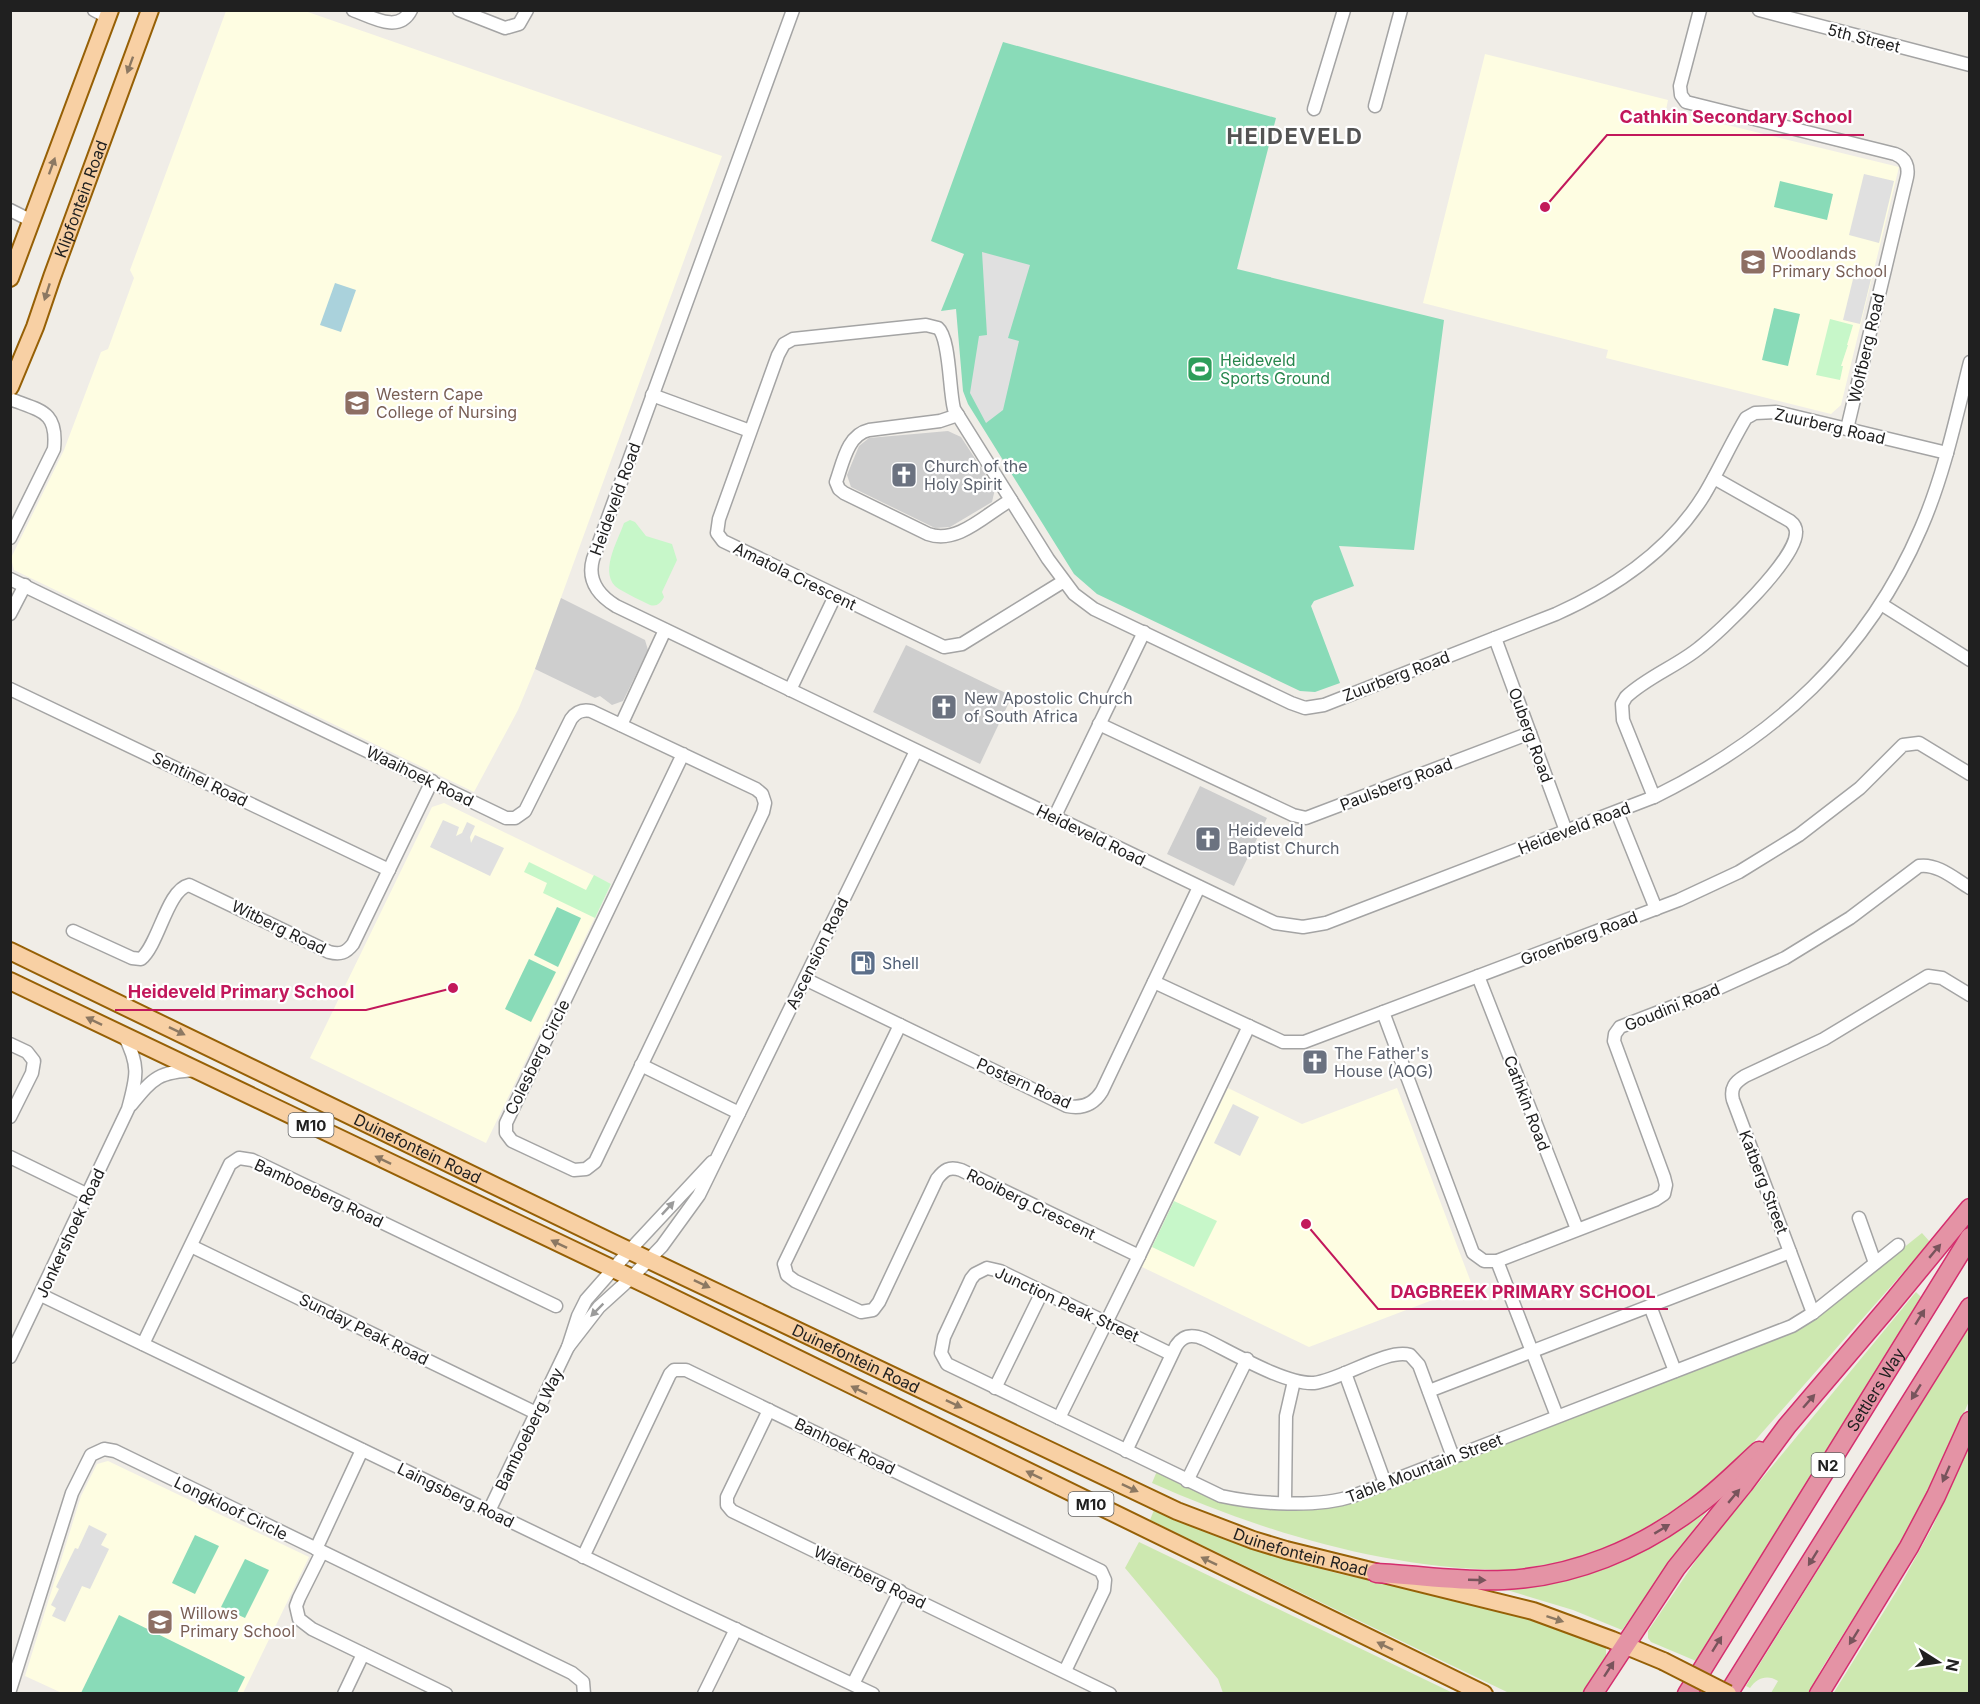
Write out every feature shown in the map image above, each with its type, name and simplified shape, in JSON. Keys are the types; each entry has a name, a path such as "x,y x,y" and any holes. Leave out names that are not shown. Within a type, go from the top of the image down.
{"highway":[{"path":"1593,1694 1676,1568 1744,1484 1787,1426 1970,1208"},
{"name":"Settlers Way","path":"1687,1694 1970,1237"},
{"name":"N2","path":"1728,1694 1970,1307"},
{"path":"1819,1694 1909,1547 1936,1496 1970,1421"},
{"path":"1376,1573 1471,1580 1508,1580 1552,1574 1587,1565 1624,1550 1660,1531 1695,1508 1787,1426"}],"main road":[{"name":"Klipfontein Road","path":"10,387 35,327 150,10"},
{"path":"10,278 32,221 103,13"},
{"name":"Duinefontein Road","path":"10,951 629,1251 1177,1511 1265,1544 1508,1604 1561,1621 1663,1661 1728,1694"},
{"name":"Duinefontein Road","path":"10,981 631,1278 1484,1694"}],"street":[{"path":"354,10 383,21 397,23 404,20 411,10"},
{"path":"459,10 505,28 519,24 528,10"},
{"name":"Heideveld Road","path":"793,10 593,559 591,572 596,589 616,606 665,630 1199,887 1291,927 1326,923 1654,797 1699,773 1759,735 1787,712 1816,685 1881,604 1921,529 1941,476 1970,362"},
{"path":"1314,109 1344,10"},
{"path":"1376,106 1401,10"},
{"name":"Wolfberg Road","path":"1700,10 1680,86 1681,95 1686,102 1895,154 1903,159 1908,167 1847,429"},
{"name":"5th Street","path":"1759,10 1970,65"},
{"path":"10,210 32,221"},
{"name":"Amatola Crescent","path":"938,328 926,325 788,341 781,348 750,431 717,525 718,535 727,543 936,644 952,647 962,644 1064,581"},
{"name":"Zuurberg Road","path":"938,328 945,339 951,394 958,415 1074,594 1094,609 1305,708 1324,705 1495,638 1589,599 1617,582 1644,562 1678,529 1703,496 1746,418 1755,413 1776,412 1947,453"},
{"path":"652,395 750,431"},
{"path":"10,399 49,415 54,423 56,435 54,449 10,538"},
{"path":"958,415 940,421 861,432 853,438 849,446 836,482 837,487 928,534 940,537 958,533 1011,500"},
{"path":"1654,797 1623,720 1622,704 1626,697 1679,663 1726,625 1755,596 1791,549 1796,536 1794,525 1790,521 1714,478"},
{"name":"Waaihoek Road","path":"10,579 506,818 515,818 525,811 576,713 582,710 591,711 756,789 764,798"},
{"path":"10,614 25,585"},
{"path":"790,690 836,596"},
{"path":"1881,604 1970,660"},
{"path":"621,725 665,630"},
{"path":"1054,818 1144,632"},
{"name":"Ouberg Road","path":"1495,638 1566,831"},
{"name":"Sentinel Road","path":"10,689 389,870"},
{"name":"Paulsberg Road","path":"1099,724 1293,815 1306,818 1530,733"},
{"name":"Groenberg Road","path":"1154,982 1283,1042 1296,1044 1304,1042 1656,909 1739,872 1799,836 1860,788 1903,744 1919,743 1970,774"},
{"name":"Ascension Road","path":"649,1260 695,1202 916,751"},
{"name":"Colesberg Circle","path":"683,754 507,1119 505,1126 508,1136 515,1142 570,1169 578,1171 586,1169 595,1162 763,812 764,798"},
{"name":"Witberg Road","path":"73,931 132,958 141,959 150,949 176,894 183,886 189,885 329,951 340,954 345,952 353,944 432,781"},
{"path":"1617,812 1656,909"},
{"name":"Goudini Road","path":"1497,1261 1660,1197 1666,1190 1664,1177 1614,1041 1615,1034 1620,1027 1708,993 1785,958 1850,918 1919,866 1926,865 1938,869 1970,888"},
{"name":"Postern Road","path":"804,978 1067,1106 1079,1107 1090,1104 1099,1096 1199,887"},
{"name":"Cathkin Road","path":"1478,976 1577,1229"},
{"name":"Katberg Street","path":"1429,1391 1790,1252 1733,1101 1731,1093 1737,1081 1824,1040 1928,976 1942,978 1970,995"},
{"path":"1383,1012 1473,1253 1484,1261 1497,1261 1557,1416"},
{"name":"Rooiberg Crescent","path":"900,1025 786,1261 784,1268 787,1275 856,1311 873,1310 879,1302 937,1179 945,1169 951,1168 961,1170 1139,1256"},
{"path":"1059,1418 1249,1026"},
{"name":"Jonkershoek Road","path":"10,1358 128,1109 134,1085 136,1062 124,1035"},
{"path":"10,1044 27,1052 34,1061 32,1073 10,1117"},
{"path":"641,1065 739,1113"},
{"name":"Jonkershoek Road","path":"128,1109 154,1079 164,1074 197,1070"},
{"name":"Ascension Road","path":"629,1251 719,1155"},
{"path":"10,1157 87,1195"},
{"name":"Bamboeberg Road","path":"143,1344 230,1164 235,1159 244,1158 556,1306"},
{"path":"1859,1218 1875,1263"},
{"name":"Table Mountain Street","path":"941,1353 947,1364 1212,1493 1233,1499 1285,1502 1340,1500 1792,1326 1813,1313 1898,1245"},
{"name":"Sunday Peak Road","path":"191,1246 536,1413"},
{"name":"Bamboeberg Way","path":"489,1511 568,1347 586,1300 629,1251"},
{"path":"1790,1252 1813,1313"},
{"name":"Bamboeberg Way","path":"568,1347 593,1313 649,1260"},
{"name":"Junction Peak Street","path":"941,1353 944,1337 971,1279 982,1269 987,1268 1000,1271 1171,1354"},
{"path":"995,1388 1042,1292"},
{"name":"Laingsberg Road","path":"41,1295 873,1694"},
{"path":"1650,1305 1675,1371"},
{"path":"1126,1451 1171,1354 1179,1340 1190,1335 1204,1339 1294,1381 1314,1383 1396,1354 1406,1353 1417,1361 1453,1457"},
{"path":"1187,1481 1246,1359"},
{"name":"Banhoek Road","path":"584,1557 670,1374 680,1369 692,1372 1101,1571 1106,1580 1104,1590 1065,1671"},
{"path":"1345,1373 1385,1483"},
{"path":"1285,1502 1286,1416 1294,1381"},
{"name":"Waterberg Road","path":"769,1410 727,1497 729,1509 1110,1694"},
{"name":"Longkloof Circle","path":"10,1690 14,1666 72,1493 88,1458 104,1449 115,1451 572,1673 583,1682 584,1694"},
{"path":"362,1450 296,1606 299,1619 312,1629 428,1690 446,1694"},
{"path":"853,1684 900,1591"},
{"path":"704,1694 736,1629"},
{"path":"344,1694 363,1654"}],"shaded area":[{"name":"Western Cape College of Nursing","path":"226,11 305,11 722,156 535,669 518,710 474,792 14,570 11,558 64,450 101,352 108,349 134,278 130,270"},
{"path":"1485,54 1668,100 1666,110 1899,167 1841,405 1831,414 1606,358 1608,350 1423,303"},
{"path":"1864,174 1894,181 1879,243 1849,235"},
{"path":"982,252 1030,265 1008,338 1019,341 1003,410 986,423 970,393 979,336 987,335"},
{"path":"1854,275 1871,279 1860,324 1843,320"},
{"path":"948,431 961,437 995,489 992,502 950,527 935,528 851,487 847,475 859,446 869,438"},
{"path":"561,598 645,640 648,650 623,701 612,705 600,696 595,698 535,669"},
{"path":"906,645 1012,696 980,764 873,712"},
{"path":"1200,786 1267,818 1234,886 1167,854"},
{"path":"444,803 611,884 486,1143 310,1058 432,807"},
{"path":"443,820 459,827 456,836 462,833 467,822 475,826 470,837 471,843 475,835 504,848 490,876 430,847"},
{"path":"1228,1088 1302,1124 1397,1088 1472,1285 1309,1347 1142,1267"},
{"path":"1233,1104 1259,1117 1240,1156 1214,1143"},
{"name":"Willows Primary School","path":"108,1461 309,1557 243,1693 62,1693 25,1676 81,1496 97,1464"},
{"path":"89,1525 107,1534 101,1545 109,1549 90,1589 82,1586 65,1622 52,1616 56,1608 51,1605 59,1589 56,1587"}],"green space":[{"name":"Heideveld Sports Ground","path":"1003,42 1276,118 1237,269 1444,320 1414,550 1339,546 1354,586 1314,601 1311,606 1340,683 1315,692 1300,691 1097,594 1074,574 968,404 963,391 956,309 941,311 964,254 931,241"},
{"path":"1780,181 1833,194 1827,220 1774,207"},
{"path":"1774,308 1800,314 1788,366 1762,360"},
{"path":"1830,319 1853,325 1841,366 1843,366 1840,380 1816,375"},
{"path":"630,520 635,522 646,536 672,544 677,560 662,592 664,597 657,605 650,605 619,589 613,583 610,575 609,567 614,548 624,523"},
{"path":"529,862 586,890 594,875 611,884 595,918 543,893 547,883 524,872"},
{"path":"557,907 581,918 558,967 534,955"},
{"path":"529,959 556,972 531,1022 505,1009"},
{"path":"1174,1201 1217,1221 1194,1267 1152,1247"},
{"path":"1922,1233 1930,1242 1731,1467 1688,1504 1621,1543 1575,1560 1499,1572 1498,1570 1409,1562 1365,1554 1278,1531 1152,1483 1157,1471 1222,1501 1363,1496 1797,1331 1900,1247 1902,1249"},
{"path":"1916,1292 1922,1298 1696,1661 1651,1642 1648,1638 1648,1631 1703,1550"},
{"path":"1969,1327 1969,1401 1938,1474 1916,1518 1822,1668 1809,1693 1771,1693 1778,1681 1770,1678 1759,1680 1750,1688 1746,1686"},
{"path":"1969,1442 1969,1693 1833,1694 1901,1584 1933,1526"},
{"path":"1710,1507 1622,1630 1573,1610 1507,1590 1508,1586 1531,1584"},
{"path":"1154,1510 1224,1539 1281,1558 1340,1574 1493,1607 1519,1615 1602,1644 1606,1648 1606,1656 1582,1693 1509,1693 1150,1520"},
{"path":"195,1535 219,1546 195,1594 172,1583"},
{"path":"1139,1542 1453,1693 1223,1693 1218,1679 1125,1568"},
{"path":"245,1559 269,1570 245,1618 221,1607"},
{"path":"119,1615 245,1677 237,1693 81,1693"}],"water":[{"path":"335,283 356,290 341,332 320,325"}],"place":[{"name":"Cathkin Secondary School","path":"1545,207"},
{"name":"Woodlands Primary School","path":"1753,262"},
{"name":"Heideveld Sports Ground","path":"1200,369"},
{"name":"Western Cape College of Nursing","path":"357,403"},
{"name":"Church of the Holy Spirit","path":"904,475"},
{"name":"New Apostolic Church of South Africa","path":"944,707"},
{"name":"Heideveld Baptist Church","path":"1208,839"},
{"name":"Shell","path":"863,963"},
{"name":"Heideveld Primary School","path":"453,988"},
{"name":"The Father's House (AOG)","path":"1315,1062"},
{"name":"DAGBREEK PRIMARY SCHOOL","path":"1306,1224"},
{"name":"Willows Primary School","path":"160,1622"}],"district":[{"name":"HEIDEVELD","path":"1295,136"}]}
